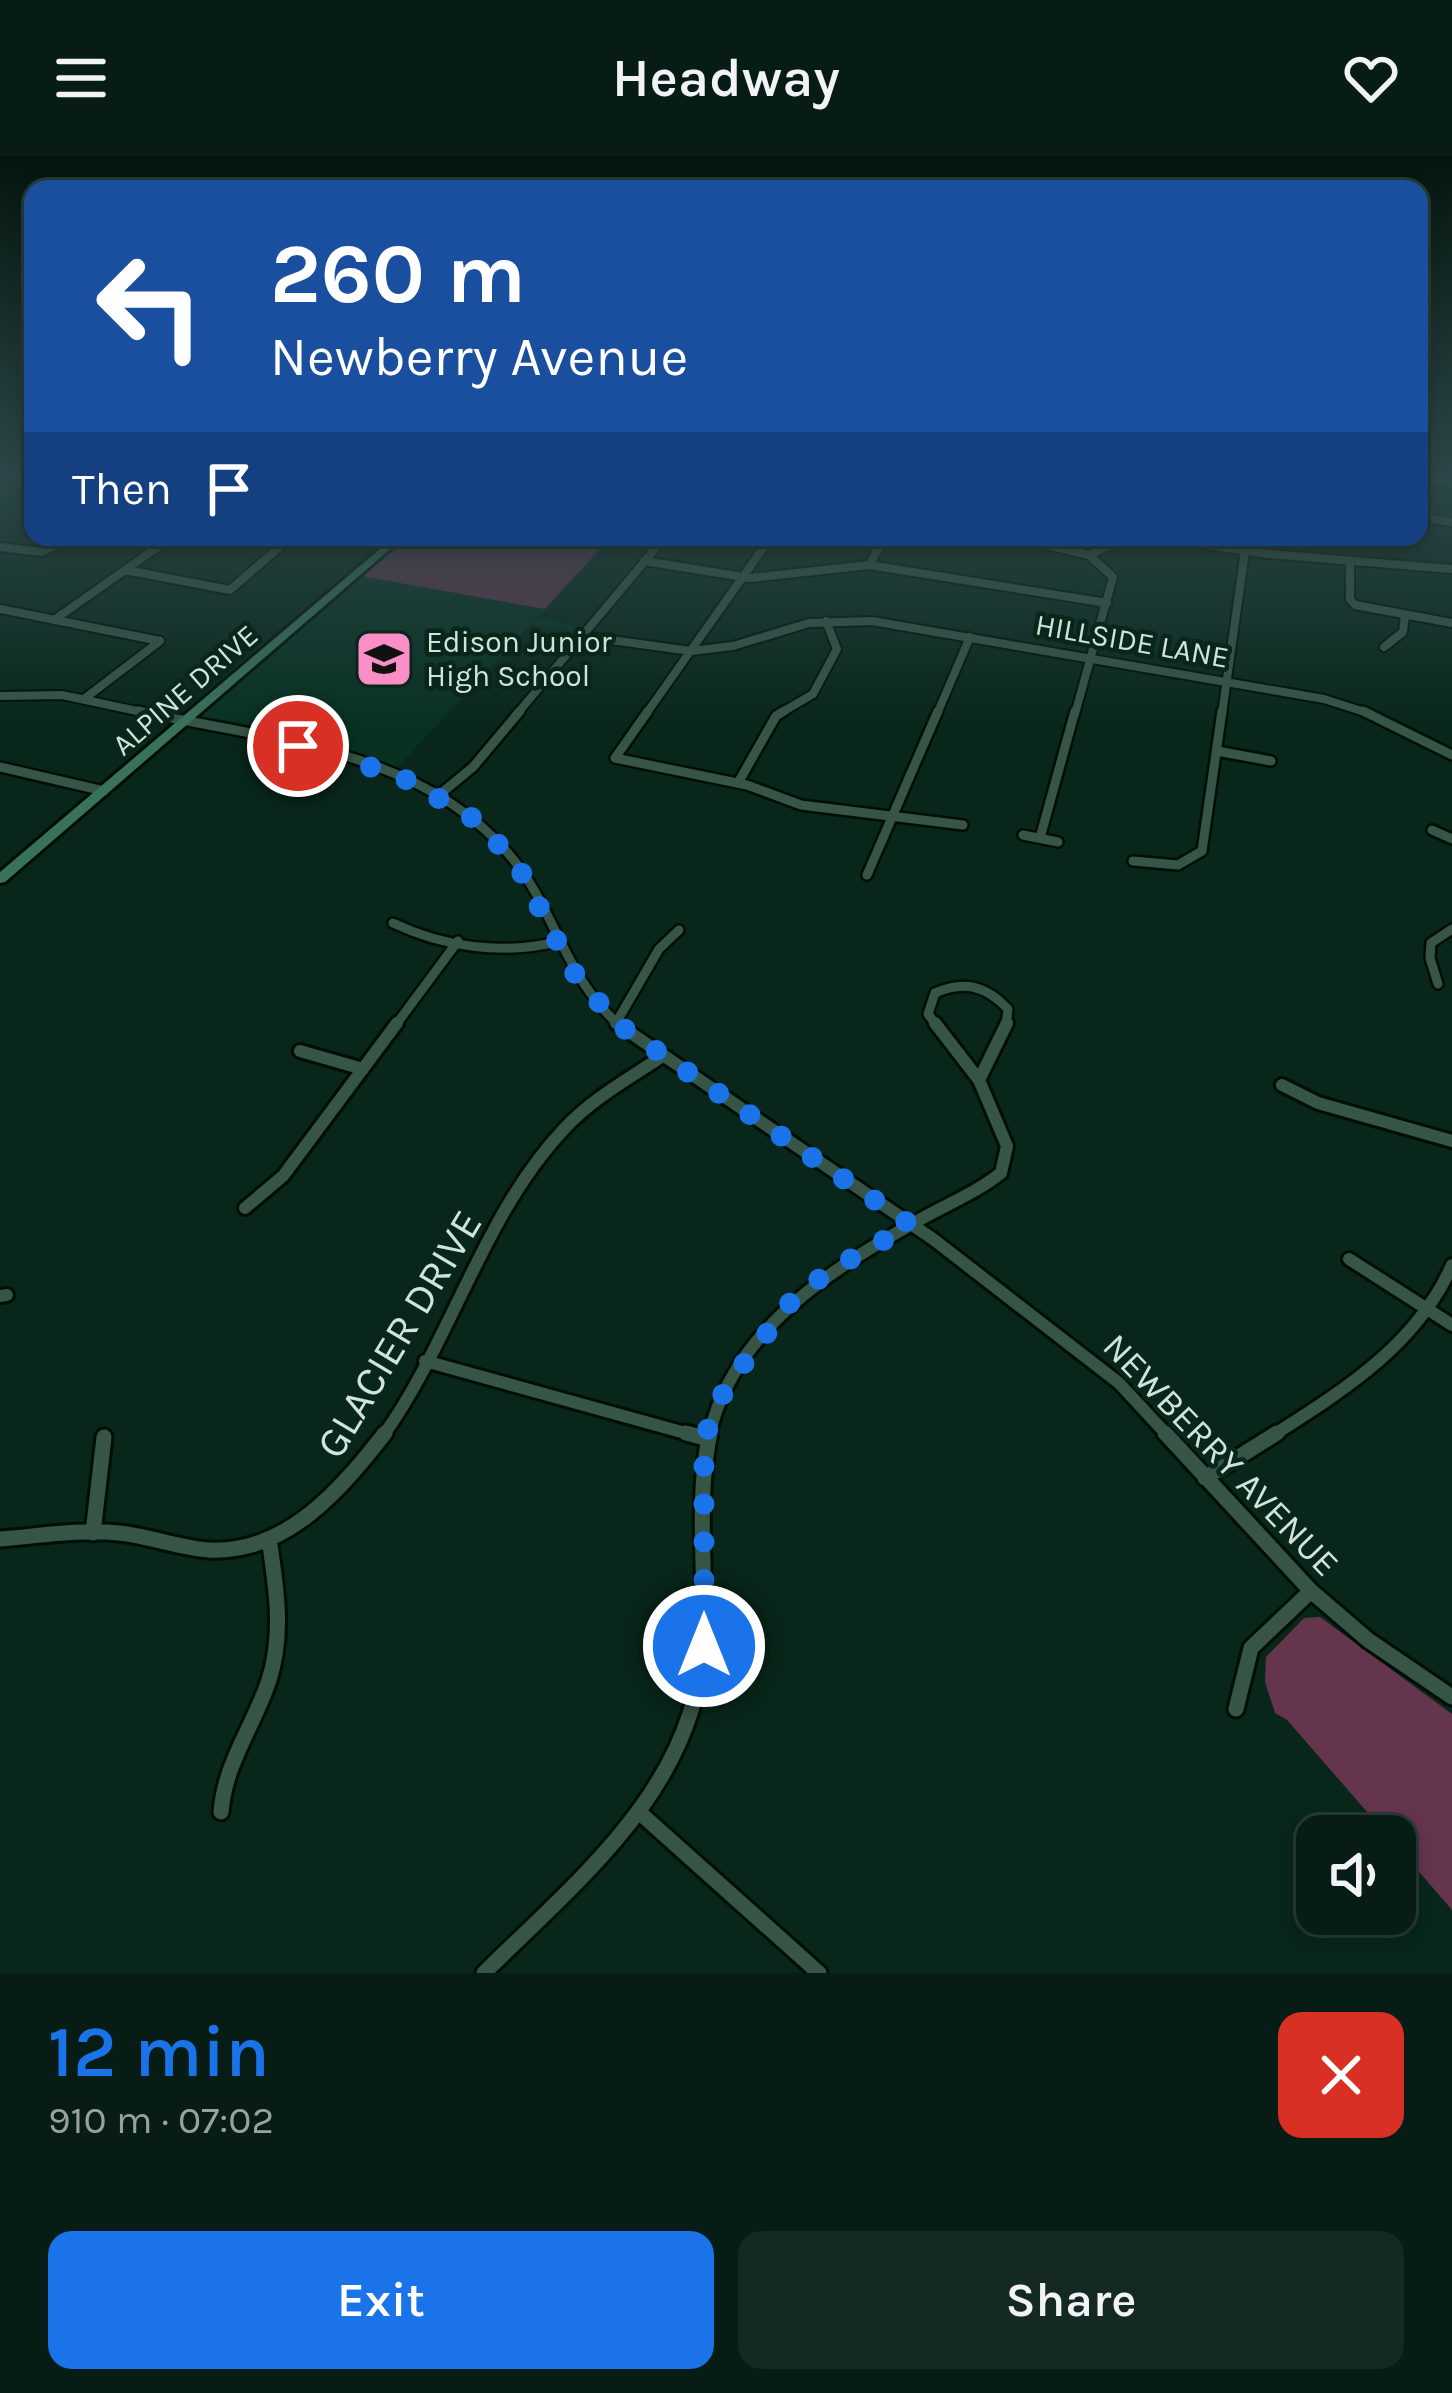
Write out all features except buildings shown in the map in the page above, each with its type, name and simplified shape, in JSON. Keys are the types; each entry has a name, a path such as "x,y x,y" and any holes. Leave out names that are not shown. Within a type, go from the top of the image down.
{"street":[{"path":"54,620 138,561"},
{"path":"125,570 230,590 264,561"},
{"name":"ALPINE DRIVE","path":"0,879 372,561"},
{"path":"439,795 472,767 644,561 742,578 869,565 1107,603"},
{"path":"754,561 615,758 738,783 801,805 963,824"},
{"path":"869,565 871,561"},
{"path":"1040,838 1107,603 1112,572 1097,561"},
{"path":"1133,862 1187,863 1202,848 1243,561"},
{"path":"1452,569 1350,561 1353,604 1452,622"},
{"path":"0,609 160,641 84,699"},
{"path":"1384,646 1403,632 1406,615"},
{"path":"738,783 776,716 817,689 838,649 826,621"},
{"name":"HILLSIDE LANE","path":"582,636 691,650 733,646 826,621 888,623 1354,707 1452,755"},
{"path":"866,875 970,637"},
{"name":"NEWBERRY AVENUE","path":"0,696 47,693 84,699 350,757 439,795 488,830 516,862 583,987 616,1023 911,1225 1119,1383 1311,1591 1368,1640 1452,1697"},
{"path":"1216,751 1271,761"},
{"path":"0,767 104,791"},
{"path":"1432,830 1452,839"},
{"path":"1023,835 1058,842"},
{"path":"393,923 423,936 521,949 556,942"},
{"path":"1438,984 1429,945 1435,934 1452,928"},
{"path":"616,1023 659,949 680,931"},
{"path":"245,1208 283,1176 458,941"},
{"path":"484,1973 640,1813 682,1743 700,1681 704,1438 726,1387 793,1299 831,1270 993,1180 1006,1164 1005,1140 979,1080 928,1014 930,999 948,986 971,984 990,990 1008,1009 1006,1029 979,1080"},
{"path":"300,1051 363,1069"},
{"name":"GLACIER DRIVE","path":"0,1539 121,1533 191,1551 216,1551 269,1539 317,1514 354,1479 559,1134 588,1106 661,1057"},
{"path":"1282,1085 1318,1102 1452,1141"},
{"path":"1349,1259 1452,1325"},
{"path":"1205,1478 1390,1354 1431,1312 1452,1265"},
{"path":"425,1361 704,1438"},
{"path":"93,1533 104,1437"},
{"path":"221,1812 224,1777 257,1708 276,1651 278,1603 269,1539"},
{"path":"1236,1709 1251,1648 1311,1591"},
{"path":"640,1813 819,1973"}],"shaded area":[{"path":"371,561 589,561 545,609 355,575"},
{"path":"355,575 545,609 538,618 588,629 584,633 532,623 393,772 350,757 186,721"},
{"path":"1320,1617 1452,1714 1452,1910 1416,1868 1416,1815 1370,1815 1287,1720 1275,1713 1265,1682 1266,1657 1304,1618"}],"place":[{"name":"Edison Junior High School","path":"384,659"}],"route":[{"path":"298,746 350,757 398,775 471,817 516,862 572,970 616,1023 911,1225 831,1270 793,1299 726,1387 704,1438 704,1646"}]}
